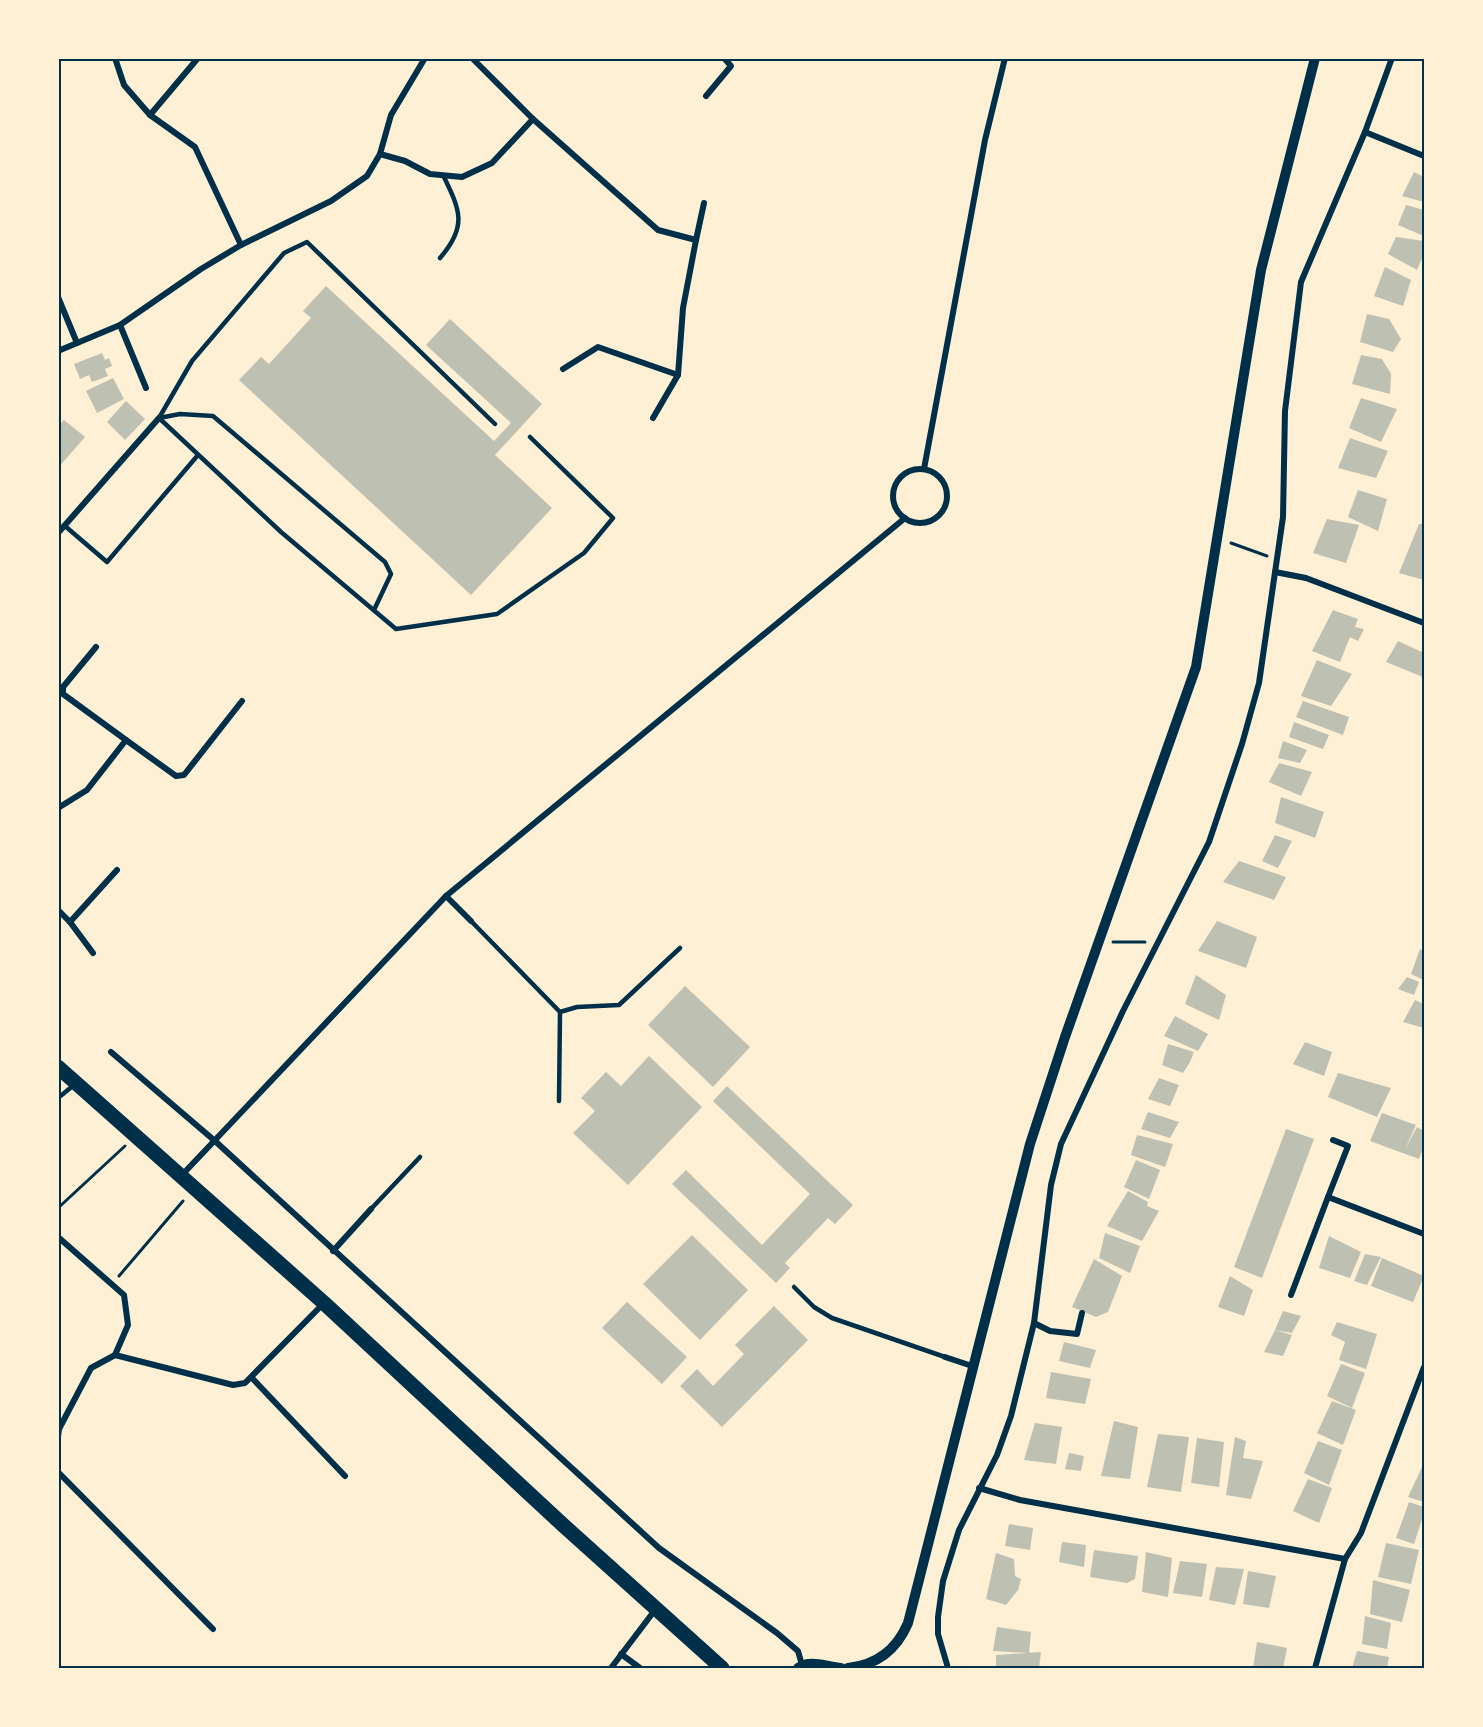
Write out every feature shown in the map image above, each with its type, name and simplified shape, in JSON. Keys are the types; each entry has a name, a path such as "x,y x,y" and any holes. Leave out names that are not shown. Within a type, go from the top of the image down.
{"main road":[{"path":"58,1067 324,1303 655,1610 722,1668"}],"street":[{"path":"115,58 124,85 150,115 195,147 241,245"},
{"path":"150,115 198,58"},
{"path":"58,351 120,325 201,269 241,245 331,201 367,176 380,154 391,115 425,58"},
{"path":"472,58 533,119 658,230 696,240"},
{"path":"706,96 731,66 724,58"},
{"path":"924,468 985,140 1005,58"},
{"path":"848,1668 863,1666 883,1657 898,1642 908,1623 1030,1144 1196,667 1261,270 1315,58"},
{"path":"948,1668 938,1635 941,1590 952,1546 997,1455 1011,1416 1034,1323 1051,1185 1061,1144 1123,1011 1209,842 1260,684 1282,517 1285,411 1301,282 1365,132 1392,58"},
{"path":"380,154 405,161 430,174 462,177 492,163 533,119"},
{"path":"1365,132 1425,156"},
{"path":"653,418 678,375 684,308 704,203"},
{"path":"58,297 77,343"},
{"path":"120,325 146,388"},
{"path":"563,369 598,347 678,375"},
{"path":"58,533 159,418"},
{"path":"924,468 939,476 947,492 944,509 938,516 922,523 905,518 898,512 894,504 894,486 906,472 924,468"},
{"path":"181,1176 446,896 905,518"},
{"path":"1275,572 1306,578 1425,623"},
{"path":"96,646 63,687 63,694 176,776 184,775 242,701"},
{"path":"58,808 87,790 126,740"},
{"path":"70,922 117,870"},
{"path":"446,896 471,921"},
{"path":"58,910 93,952"},
{"path":"111,1052 215,1141 658,1548 777,1633 798,1651 800,1667 818,1664 841,1668"},
{"path":"1291,1295 1348,1146 1333,1140"},
{"path":"1328,1197 1425,1234"},
{"path":"333,1251 371,1209"},
{"path":"58,1237 124,1294 128,1325 116,1355 91,1368 59,1429 58,1437"},
{"path":"116,1355 233,1385 245,1383 324,1303"},
{"path":"1034,1323 1050,1331 1077,1334 1082,1313"},
{"path":"945,1357 972,1366"},
{"path":"1315,1668 1345,1558 1361,1533 1425,1366"},
{"path":"252,1378 345,1476"},
{"path":"58,1472 213,1629"},
{"path":"980,1488 1020,1500 1345,1558"},
{"path":"611,1668 655,1610"},
{"path":"621,1654 640,1668"}],"lane":[{"path":"440,258 451,246 457,234 459,220 455,199 443,175"},
{"path":"159,418 192,361 284,253 307,242 495,424"},
{"path":"159,418 180,414 213,416 385,562 391,574 374,610"},
{"path":"159,418 281,532 396,629 497,614 584,553 613,518 530,437"},
{"path":"65,526 107,562 198,455"},
{"path":"471,921 560,1012 559,1101"},
{"path":"560,1012 577,1007 619,1005 680,948"},
{"path":"58,1098 76,1083"},
{"path":"371,1209 420,1157"},
{"path":"794,1287 814,1307 832,1318 945,1357"}],"path":[{"path":"1217,538 1277,560"},
{"path":"1099,942 1159,941"},
{"path":"58,1208 135,1136"},
{"path":"112,1284 194,1188"}],"building":[{"path":"1414,172 1424,177 1424,202 1402,196"},
{"path":"1406,205 1424,210 1424,236 1398,225"},
{"path":"1396,237 1424,241 1424,254 1417,270 1388,254"},
{"path":"1385,267 1411,280 1403,306 1374,296"},
{"path":"326,286 494,441 511,423 426,345 450,319 542,404 495,455 552,508 471,595 239,380 261,357 269,364 311,318 303,311"},
{"path":"1367,314 1389,319 1401,339 1393,352 1360,342"},
{"path":"102,353 105,360 109,358 112,366 105,369 108,376 92,382 89,375 80,379 74,364"},
{"path":"1361,355 1382,359 1391,374 1390,394 1352,384"},
{"path":"113,378 124,399 97,413 86,391"},
{"path":"1361,398 1397,409 1381,442 1349,428"},
{"path":"126,401 145,419 125,440 107,422"},
{"path":"64,420 85,437 58,468 58,426"},
{"path":"1350,438 1388,451 1376,478 1338,468"},
{"path":"1358,490 1387,499 1378,531 1348,517"},
{"path":"1327,519 1359,525 1346,563 1313,553"},
{"path":"1419,524 1424,524 1424,580 1399,573"},
{"path":"1333,610 1358,619 1355,627 1364,629 1358,641 1350,637 1340,662 1312,651"},
{"path":"1398,641 1424,653 1423,677 1386,662"},
{"path":"1317,660 1352,674 1331,706 1301,696"},
{"path":"1303,701 1349,717 1343,735 1296,717"},
{"path":"1294,722 1329,735 1323,749 1289,737"},
{"path":"1283,741 1307,750 1300,763 1278,758"},
{"path":"1279,763 1312,772 1301,796 1269,782"},
{"path":"1281,797 1324,812 1315,838 1275,823"},
{"path":"1275,835 1292,841 1278,868 1262,861"},
{"path":"1239,861 1286,877 1274,900 1223,882"},
{"path":"1217,921 1257,937 1246,968 1198,951"},
{"path":"1420,949 1424,951 1424,980 1411,974"},
{"path":"1196,975 1226,995 1219,1020 1185,1004"},
{"path":"1407,977 1419,982 1414,995 1398,989"},
{"path":"685,986 750,1047 713,1087 648,1025"},
{"path":"1415,1000 1424,1004 1424,1028 1403,1022"},
{"path":"1175,1016 1208,1034 1198,1051 1164,1036"},
{"path":"1305,1042 1332,1052 1324,1076 1293,1064"},
{"path":"1168,1044 1194,1052 1183,1073 1162,1065"},
{"path":"649,1056 702,1107 628,1185 573,1133 595,1111 581,1098 606,1072 621,1086"},
{"path":"1338,1073 1391,1088 1377,1117 1328,1097"},
{"path":"1159,1078 1179,1085 1170,1106 1148,1099"},
{"path":"727,1086 853,1205 835,1224 828,1218 785,1263 790,1268 776,1283 672,1184 686,1170 762,1245 810,1194 713,1101"},
{"path":"1148,1112 1179,1122 1170,1138 1141,1129"},
{"path":"1382,1113 1416,1125 1405,1149 1417,1127 1424,1131 1424,1146 1419,1159 1370,1141"},
{"path":"1286,1129 1314,1139 1262,1278 1234,1267"},
{"path":"1137,1135 1173,1144 1165,1167 1131,1155"},
{"path":"1136,1160 1160,1170 1149,1199 1124,1187"},
{"path":"1128,1191 1148,1202 1147,1206 1159,1211 1142,1241 1107,1226"},
{"path":"1105,1233 1140,1246 1130,1273 1099,1258"},
{"path":"692,1235 748,1290 700,1340 643,1284"},
{"path":"1329,1236 1361,1252 1350,1278 1319,1268"},
{"path":"1365,1254 1381,1257 1367,1285 1354,1281"},
{"path":"1382,1258 1424,1276 1413,1302 1371,1286"},
{"path":"1094,1259 1122,1276 1108,1312 1096,1317 1072,1307"},
{"path":"1230,1276 1253,1290 1244,1316 1218,1307"},
{"path":"627,1302 687,1357 662,1384 602,1328"},
{"path":"774,1306 808,1340 722,1427 680,1386 697,1369 713,1386 744,1354 735,1345"},
{"path":"1283,1311 1301,1316 1292,1333 1275,1330"},
{"path":"1337,1322 1377,1334 1366,1369 1339,1360 1345,1342 1331,1335"},
{"path":"1275,1330 1292,1335 1283,1356 1264,1352"},
{"path":"1064,1342 1096,1350 1090,1368 1059,1361"},
{"path":"1341,1364 1365,1373 1352,1408 1327,1396"},
{"path":"1051,1372 1091,1379 1085,1404 1046,1398"},
{"path":"1332,1401 1356,1410 1343,1445 1317,1433"},
{"path":"1114,1421 1138,1427 1130,1479 1101,1476"},
{"path":"1035,1423 1062,1427 1056,1464 1024,1460"},
{"path":"1158,1434 1189,1437 1181,1492 1147,1487"},
{"path":"1235,1437 1246,1441 1243,1458 1263,1461 1251,1499 1226,1495"},
{"path":"1197,1438 1224,1442 1219,1487 1191,1483"},
{"path":"1318,1441 1342,1450 1329,1485 1304,1473"},
{"path":"1069,1453 1084,1456 1081,1471 1065,1469"},
{"path":"1424,1463 1424,1502 1408,1497"},
{"path":"1308,1479 1332,1488 1319,1523 1293,1511"},
{"path":"1409,1502 1424,1507 1414,1544 1396,1538"},
{"path":"1009,1524 1033,1528 1030,1550 1005,1546"},
{"path":"1062,1542 1086,1545 1084,1567 1059,1562"},
{"path":"1386,1543 1419,1550 1411,1584 1378,1577"},
{"path":"1094,1550 1138,1556 1135,1579 1127,1583 1090,1577"},
{"path":"1146,1552 1172,1558 1168,1597 1142,1592"},
{"path":"996,1553 1014,1559 1015,1576 1021,1579 1018,1590 1006,1605 986,1599"},
{"path":"1180,1561 1207,1564 1202,1597 1173,1593"},
{"path":"1216,1567 1244,1569 1235,1605 1209,1600"},
{"path":"1248,1571 1276,1576 1269,1608 1243,1604"},
{"path":"1373,1580 1410,1590 1402,1622 1370,1614"},
{"path":"1365,1616 1391,1623 1387,1649 1362,1644"},
{"path":"997,1627 1031,1632 1029,1653 993,1651"},
{"path":"1257,1642 1287,1648 1283,1668 1253,1668"},
{"path":"1357,1651 1389,1657 1387,1668 1352,1668"},
{"path":"1041,1652 1039,1668 996,1668 996,1655"}]}
